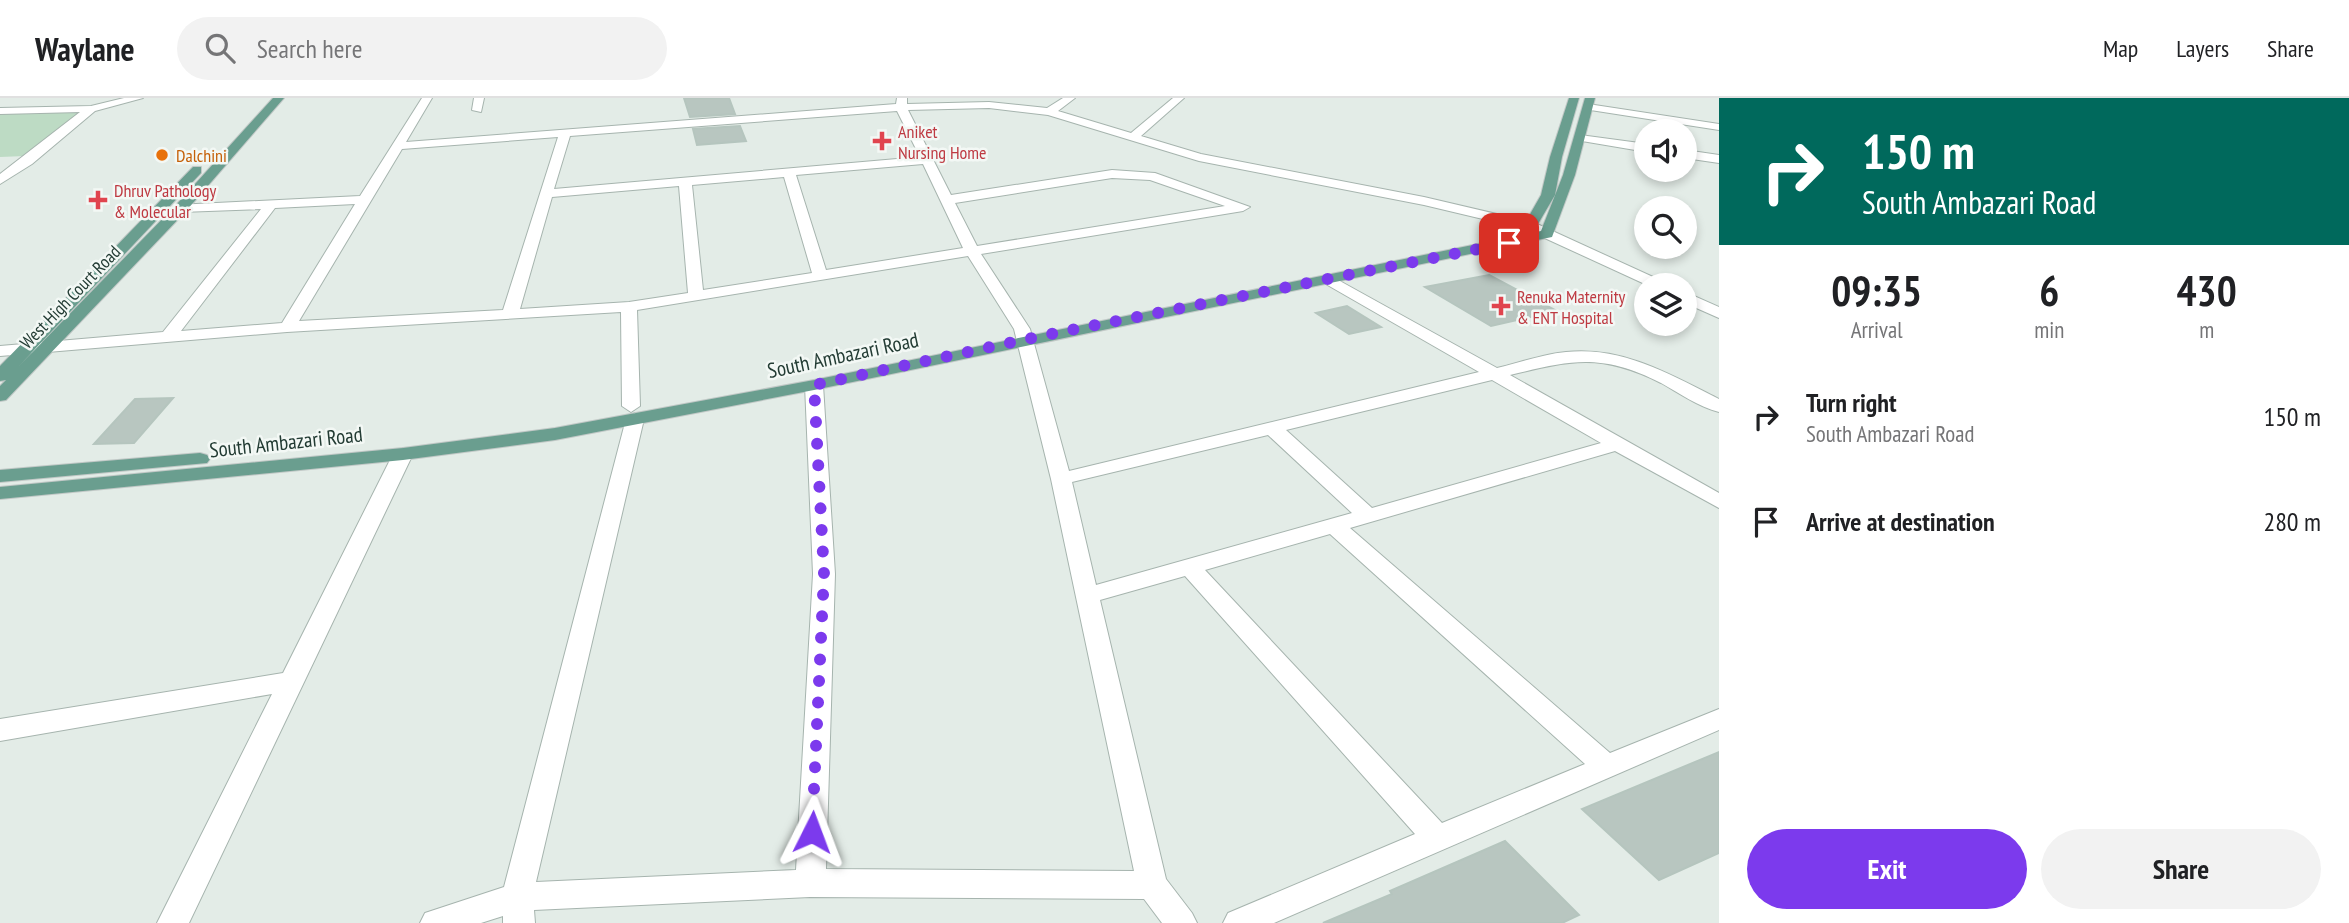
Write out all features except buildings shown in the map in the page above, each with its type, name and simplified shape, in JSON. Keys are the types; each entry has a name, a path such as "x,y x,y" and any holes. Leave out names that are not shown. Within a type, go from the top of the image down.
{"main road":[{"path":"0,376 133,234 267,98"},
{"name":"West High Court Road","path":"0,396 181,208 279,98"},
{"path":"1547,234 1580,138 1584,101"},
{"path":"1530,226 1548,195 1556,157 1584,101"},
{"name":"South Ambazari Road","path":"0,476 427,440 814,385 1023,334 1530,226"},
{"name":"South Ambazari Road","path":"0,493 403,453 555,434 633,412 816,373 1329,279 1547,234"}],"street":[{"path":"0,111 91,109 138,98"},
{"path":"287,327 427,98"},
{"path":"477,110 479,98"},
{"path":"1049,112 1070,98"},
{"path":"1134,136 1179,98"},
{"path":"1584,101 1719,127"},
{"path":"398,146 901,102 989,102 1049,112 1199,157 1424,201 1530,226 1634,274"},
{"path":"901,102 972,251 1023,334 1061,479 1152,885 1181,923"},
{"path":"0,180 28,161 91,109"},
{"path":"510,314 565,133"},
{"path":"1580,138 1634,146"},
{"path":"1697,156 1719,159"},
{"path":"1151,176 1199,157"},
{"path":"547,194 927,160"},
{"path":"0,162 28,161"},
{"path":"789,172 820,276"},
{"path":"0,351 287,327 629,307 1243,207 1151,176 1112,174 947,200"},
{"path":"685,181 696,296"},
{"path":"181,208 365,200"},
{"path":"168,337 271,204"},
{"path":"1329,279 1719,502"},
{"path":"1697,303 1719,313"},
{"path":"518,910 633,412 629,307"},
{"path":"1061,479 1564,357 1600,356 1642,367 1719,406"},
{"path":"810,883 824,574 814,385"},
{"path":"1272,428 1368,516"},
{"path":"1087,596 1619,444"},
{"path":"173,923 403,453"},
{"path":"1334,526 1607,766"},
{"path":"1190,566 1437,838"},
{"path":"0,730 292,681"},
{"path":"1239,923 1719,719"},
{"path":"436,923 518,910 810,883 1152,885"}],"green space":[{"path":"82,112 25,156 0,157 0,113"}],"place":[{"name":"Aniket Nursing Home","path":"882,141"},
{"name":"Dalchini","path":"162,155"},
{"name":"Dhruv Pathology & Molecular","path":"98,200"},
{"name":"Renuka Maternity & ENT Hospital","path":"1501,306"}],"route":[{"path":"812,832 824,574 814,385 1051,334 1509,243"}]}
